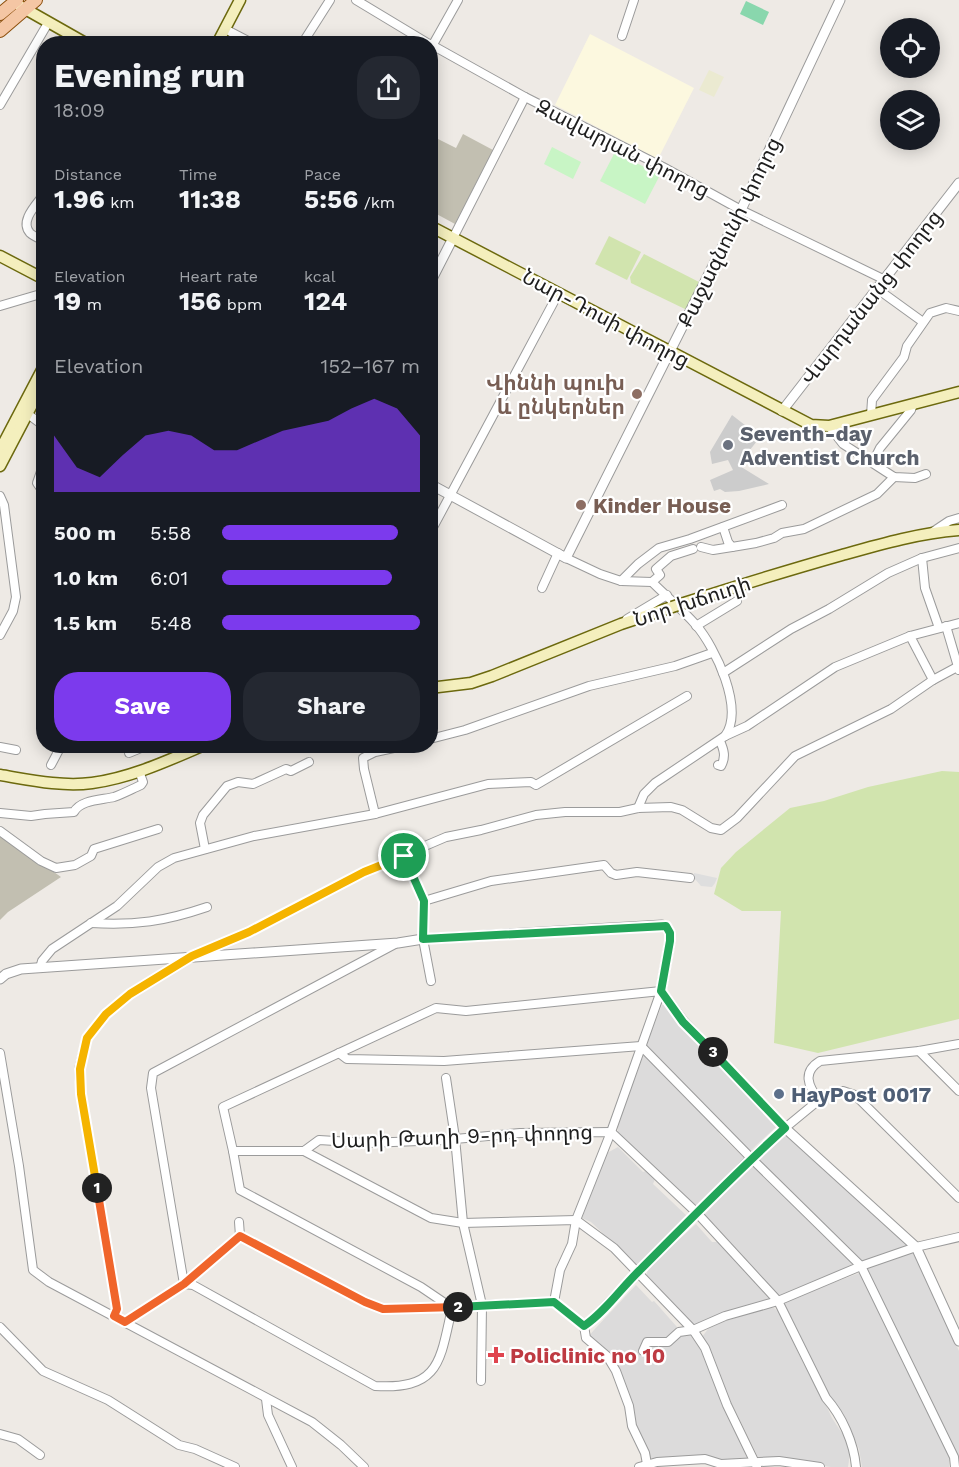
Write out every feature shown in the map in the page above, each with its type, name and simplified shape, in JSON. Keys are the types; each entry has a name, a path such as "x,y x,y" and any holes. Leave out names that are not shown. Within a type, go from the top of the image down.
{"main road":[{"path":"0,14 17,3 36,0"},
{"path":"223,36 241,0"},
{"path":"17,3 72,36"},
{"path":"0,31 17,3"},
{"name":"Նար-Դոսի փողոց","path":"438,230 782,411 810,425 829,426"},
{"path":"0,256 36,275"},
{"path":"0,466 36,384"},
{"path":"829,426 959,392"},
{"path":"0,450 36,394"},
{"name":"Նոր խճուղի","path":"438,687 471,683 492,676 621,624 782,572 933,532 959,530"},
{"path":"0,775 49,782 85,784 140,771 185,753"}],"street":[{"path":"307,36 330,0"},
{"name":"Զավարյան փողոց","path":"356,0 415,36"},
{"path":"437,36 458,0"},
{"path":"622,36 634,0"},
{"name":"Քաջազնունի փողոց","path":"562,555 670,352 741,210 840,0"},
{"path":"40,36 48,23"},
{"path":"226,30 238,36"},
{"path":"0,105 36,44"},
{"name":"Զավարյան փողոց","path":"438,50 741,210 883,279"},
{"path":"438,267 525,97"},
{"name":"Վարդանանց փողոց","path":"782,411 959,183"},
{"path":"36,205 29,214 27,226 30,233 36,236"},
{"path":"876,288 923,322"},
{"path":"438,518 558,294"},
{"path":"0,306 36,296"},
{"path":"871,415 872,400 904,357 907,346 930,313 946,308 959,311"},
{"path":"873,462 880,448 911,410 913,404"},
{"path":"24,412 36,420"},
{"path":"829,426 843,444 894,477 915,478 926,474"},
{"path":"652,582 660,575 656,569 671,556 697,548 713,550 756,543 782,533 804,529 878,494 894,477"},
{"path":"438,488 600,574 621,581 652,582 667,595 696,626 723,673 731,699 732,727 723,738 724,760 721,766 718,765"},
{"path":"0,496 4,504 7,538 16,586 13,611 0,635"},
{"path":"621,581 659,548 782,506"},
{"path":"933,532 949,521 959,518"},
{"path":"723,527 732,547"},
{"path":"723,673 791,629 888,573 922,558 959,548"},
{"path":"542,588 562,555"},
{"path":"114,1316 117,1309 81,1094 80,1069 87,1038 113,1008 130,994 192,956 249,932 364,872 446,837 536,815 565,812 620,812 638,808 677,808 711,828 721,830 737,818 795,756 881,715 933,680 958,668 925,588 922,558"},
{"path":"621,624 630,616 667,595"},
{"path":"696,626 737,601"},
{"path":"638,808 649,787 723,738 747,726 835,667 910,636 959,622"},
{"path":"910,636 933,680"},
{"path":"438,737 465,730 590,686 675,666 712,652"},
{"path":"40,968 42,961 52,949 117,906 131,890 158,867 174,858 286,829 375,814 488,784 531,782 536,785 687,696"},
{"path":"0,747 16,750"},
{"path":"51,765 57,753"},
{"path":"372,753 365,756 362,761 375,814"},
{"path":"205,849 200,823 203,814 227,786 238,782 253,784 286,769 291,771 309,762"},
{"path":"0,813 30,816 74,812 83,804 116,796 141,785 143,782 140,771"},
{"path":"0,831 41,861 56,868 75,865 91,856 94,849 158,829"},
{"path":"404,856 424,901 423,939 431,981"},
{"path":"424,901 491,881 604,865 616,875 637,872 690,878"},
{"path":"91,923 121,925 158,922 207,907"},
{"path":"0,979 6,974 21,969 130,963 192,956 398,943 423,939 666,926 670,933 670,941 661,991 611,1132 576,1220 572,1244 560,1269 554,1302"},
{"path":"184,1284 151,1088 153,1073 398,943"},
{"path":"452,1308 391,1270 240,1190 223,1107 436,1008 466,1011 661,991"},
{"path":"661,991 683,1022 785,1128 916,1246 959,1341"},
{"path":"819,1100 809,1087 808,1078 812,1068 820,1062 919,1051 959,1044"},
{"path":"339,1053 347,1059 444,1061 641,1046 861,1266 954,1457 953,1467"},
{"path":"919,1051 959,1091"},
{"path":"0,1053 20,1166 33,1270 49,1282 312,1422 341,1444 364,1467"},
{"path":"446,1078 456,1138 463,1223 482,1305 481,1381"},
{"path":"584,1326 751,1158 819,1100 839,1091 855,1095 959,1198"},
{"name":"Սարի Թաղի 9-րդ փողոց","path":"233,1151 304,1151 319,1140 368,1143 444,1140 520,1133 611,1132 697,1213 778,1301 855,1451 856,1467"},
{"path":"304,1151 431,1218 463,1223 576,1220 614,1248 693,1330 705,1348 728,1406 756,1464"},
{"path":"239,1222 240,1236"},
{"path":"125,1322 184,1284 240,1236"},
{"path":"240,1236 365,1302 383,1309 452,1308 554,1302 584,1326 586,1338 608,1357 616,1371 629,1406 632,1426 646,1455 647,1464"},
{"path":"643,1351 647,1342 668,1342 679,1332 693,1330 725,1316 778,1301 916,1246 959,1237"},
{"path":"184,1284 193,1284 375,1386 403,1387 418,1382 430,1372 440,1359 452,1308"},
{"path":"0,1327 43,1371 108,1400 179,1445 195,1449 235,1467"},
{"path":"266,1399 268,1415 292,1467"},
{"path":"0,1434 18,1439 40,1455"},
{"path":"639,1467 647,1464 705,1459 721,1464 756,1464 779,1461 820,1467"}],"shaded area":[{"path":"590,34 694,88 658,159 555,105"},
{"path":"463,134 493,150 455,224 438,215 438,139 456,148"},
{"path":"732,415 750,429 748,436 757,441 738,465 769,484 739,491 725,492 720,489 714,491 710,480 733,470 728,460 712,464 710,452"},
{"path":"0,834 61,877 8,912 0,920"},
{"path":"694,873 717,878 712,887 701,886 694,878"},
{"path":"662,1005 665,1005 778,1125 748,1153 645,1047"},
{"path":"644,1054 711,1121 721,1136 746,1160 697,1209 618,1134 618,1124"},
{"path":"784,1136 789,1137 907,1247 861,1265 757,1162"},
{"path":"618,1147 643,1172 646,1171 655,1179 653,1184 688,1217 638,1267 591,1222 582,1218 607,1153"},
{"path":"752,1165 852,1262 851,1267 778,1299 703,1216"},
{"path":"696,1224 765,1291 764,1293 771,1301 725,1312 694,1326 646,1278 648,1268"},
{"path":"913,1250 959,1351 959,1467 866,1269"},
{"path":"862,1272 949,1454 949,1467 862,1467 859,1449 836,1403 829,1399 782,1306 785,1301"},
{"path":"636,1285 677,1327 663,1340 648,1344 668,1344 679,1334 689,1333 700,1349 750,1458 722,1460 651,1458 632,1419 633,1406 613,1356 589,1336"},
{"path":"774,1308 779,1312 832,1418 851,1447 848,1467 788,1461 779,1457 758,1457 709,1357 702,1337 708,1329 725,1321"}],"green space":[{"path":"746,1 769,12 763,25 740,14"},
{"path":"709,70 724,77 714,97 699,90"},
{"path":"552,147 581,162 573,179 544,164"},
{"path":"615,152 660,175 645,204 600,181"},
{"path":"609,236 641,252 627,280 595,264"},
{"path":"644,254 701,283 687,310 631,283 630,277"},
{"path":"942,771 959,772 959,1019 818,1053 774,1043 781,911 742,911 714,894 721,868 736,852 790,808 824,801 868,787"}],"place":[{"name":"Վիննի պուխ և ընկերներ","path":"637,394"},
{"name":"Seventh-day Adventist Church","path":"728,445"},
{"name":"Kinder House","path":"581,505"},
{"name":"HayPost 0017","path":"779,1094"},
{"name":"Policlinic no 10","path":"496,1355"}],"route":[{"path":"404,856 424,901 423,939 666,926 670,933 670,941 661,991 683,1022 785,1128 751,1158 584,1326 554,1302 452,1308 383,1309 365,1302 240,1236 184,1284 125,1322 114,1316 117,1309 81,1094 80,1069 87,1038 106,1014 130,994 192,956 249,932 364,872 404,856"}]}
